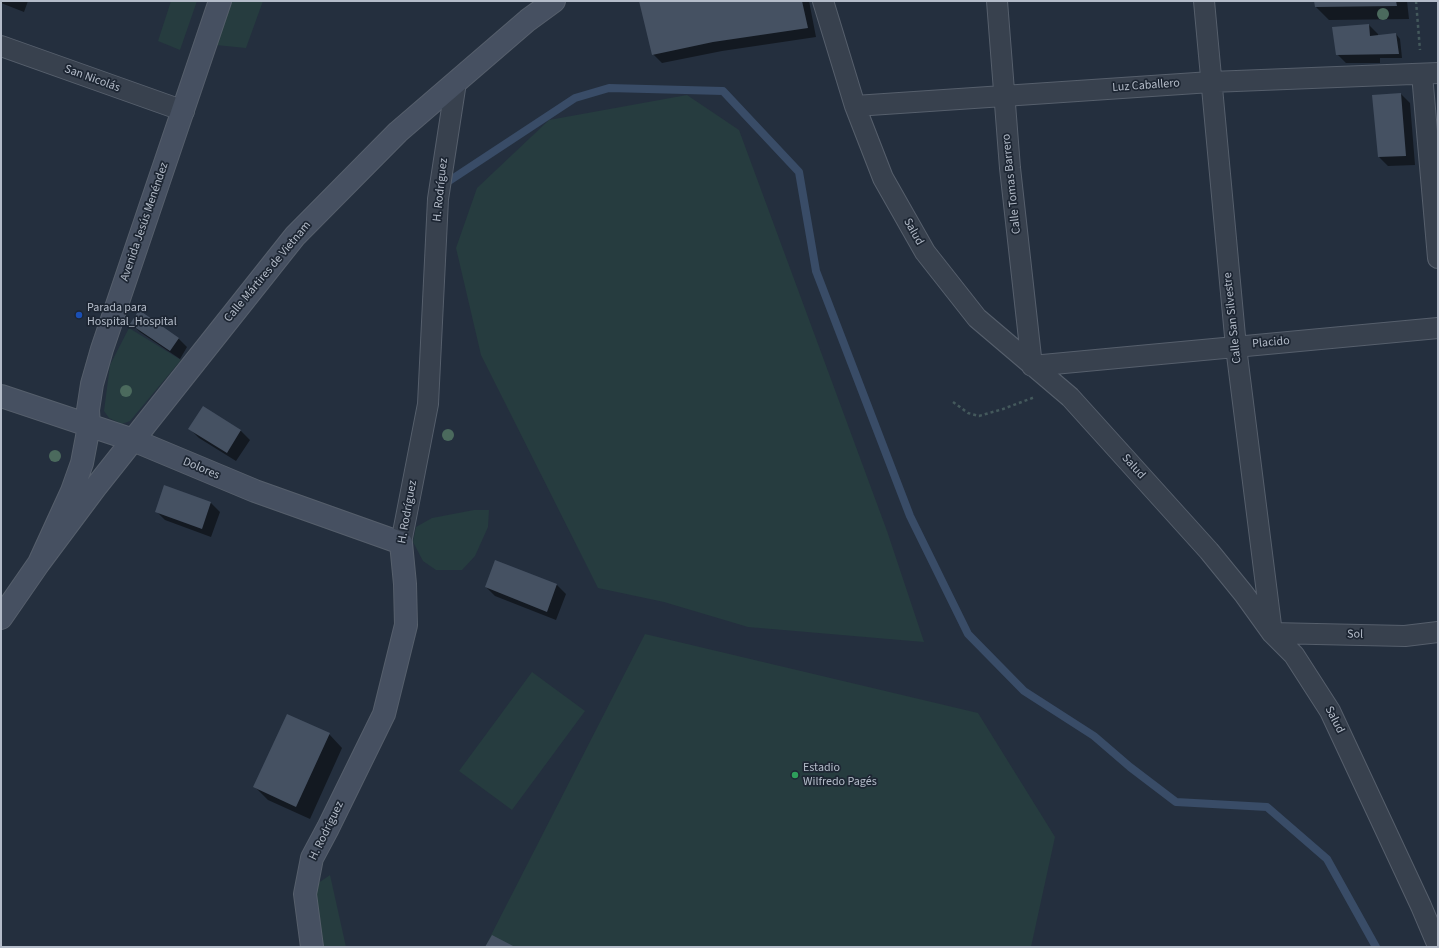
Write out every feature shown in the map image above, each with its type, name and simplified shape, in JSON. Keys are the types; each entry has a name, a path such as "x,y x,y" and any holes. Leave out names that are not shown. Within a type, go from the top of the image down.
{"main road":[{"name":"Avenida Jesús Menéndez","path":"1,618 39,563 72,491 82,463 89,426 88,410 92,384 102,349 184,111 220,1"},
{"name":"Calle Mártires de Vietnam","path":"39,563 95,488 295,236 398,132 528,20 554,1"},
{"name":"Dolores","path":"1,396 133,440 255,491 401,543"},
{"name":"H. Rodríguez","path":"312,947 304,894 312,858 384,714 406,625 405,584 401,543"}],"street":[{"name":"Salud","path":"823,1 855,106 883,178 924,252 977,318 1070,397 1209,551 1244,594 1272,633 1294,655 1330,710 1430,904 1438,946"},
{"name":"Calle Tomas Barrero","path":"997,1 1010,168 1032,366"},
{"name":"Calle San Silvestre","path":"1204,1 1236,347 1272,633"},
{"name":"San Nicolás","path":"1,46 184,111"},
{"name":"Luz Caballero","path":"855,106 1211,82 1430,74"},
{"path":"1430,74 1438,258"},
{"name":"H. Rodríguez","path":"401,543 428,404 438,200 456,82"},
{"name":"Placido","path":"1032,366 1438,328"},
{"name":"Sol","path":"1272,633 1405,636 1438,632"}],"path":[{"path":"1416,1 1430,74"},
{"path":"953,402 968,412 980,416 1003,409 1058,387"}],"green space":[{"path":"171,1 197,1 180,50 158,41"},
{"path":"231,1 263,1 246,48 216,45"},
{"path":"687,95 739,130 887,531 924,642 748,627 664,602 598,588 481,355 456,248 477,188 549,120"},
{"path":"129,328 181,360 130,421 122,424 109,418 104,411 110,365"},
{"path":"474,510 489,510 488,527 475,556 462,570 436,570 423,561 413,542 416,527 432,518"},
{"name":"Estadio Wilfredo Pagés","path":"645,634 978,713 1055,837 1031,947 485,947"},
{"path":"532,672 585,711 512,810 459,771"},
{"path":"330,875 346,947 321,947 314,886"}],"building":[{"path":"639,1 802,1 808,28 713,42 652,55"},
{"path":"1314,1 1396,1 1397,6 1315,7"},
{"path":"1369,24 1370,36 1396,33 1399,54 1336,55 1332,27"},
{"path":"1401,93 1406,156 1378,157 1372,95"},
{"path":"139,310 179,338 170,351 130,324"},
{"path":"203,406 241,430 227,453 188,429"},
{"path":"164,485 211,502 202,529 155,512"},
{"path":"495,560 557,584 547,612 485,587"},
{"path":"287,714 330,733 296,807 253,787"},
{"path":"492,935 515,947 485,947"}],"waterway":[{"path":"449,181 575,98 609,88 723,91 799,172 816,271 910,516 968,634 1024,691 1094,736 1130,767 1176,802 1267,807 1327,859 1376,947"}],"place":[{"name":"Parada para Hospital_Hospital","path":"79,315"},
{"name":"Estadio Wilfredo Pagés","path":"795,775"}]}
